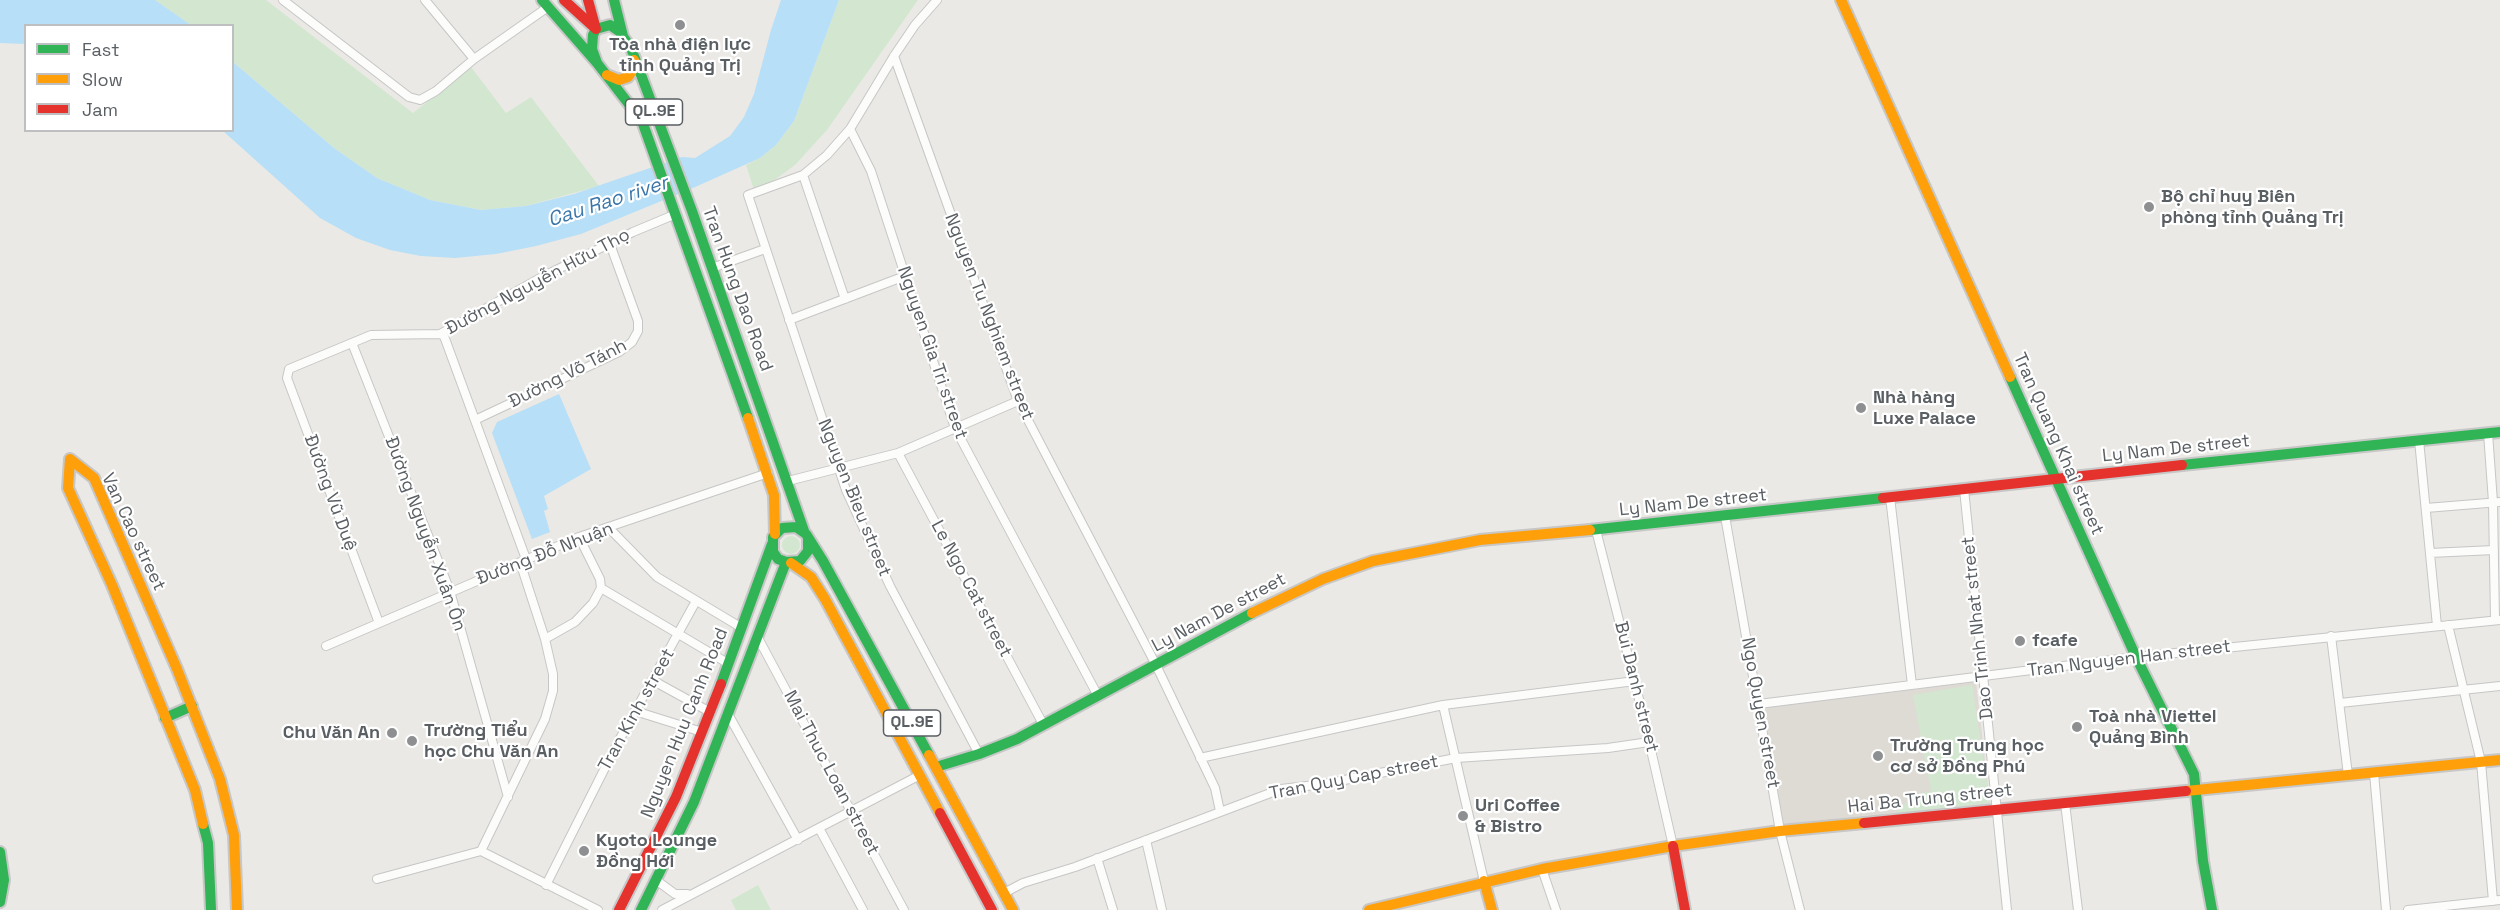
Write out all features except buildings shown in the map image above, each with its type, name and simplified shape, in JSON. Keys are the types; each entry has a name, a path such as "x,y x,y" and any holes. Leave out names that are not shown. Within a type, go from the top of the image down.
{"main road":[{"path":"564,0 596,29"},
{"path":"588,0 596,29 592,42 597,63"},
{"name":"Tran Hung Dao Road","path":"614,0 623,36 631,48 688,199 806,534 823,561 1013,910"},
{"name":"Tran Quang Khai street","path":"1841,0 2136,657 2188,761 2197,791 2203,861 2212,910"},
{"path":"545,4 606,75 619,80 628,78 634,60"},
{"path":"596,29 610,26 623,36"},
{"name":"QL.9E","path":"606,75 642,121 674,209"},
{"name":"Tran Hung Dao Road","path":"674,209 768,472 774,495 774,538"},
{"name":"Ly Nam De street","path":"920,775 936,767 1017,739 1272,602 1323,579 1373,561 1480,540 1596,530 2056,478 2500,432"},
{"name":"Van Cao street","path":"211,910 208,843 195,790 112,585 68,488 70,459 94,478 192,706 220,779 234,835 237,910"},
{"path":"791,526 806,534 809,546 806,555 800,561 788,563 776,555 774,538 782,528 791,526"},
{"name":"Nguyen Huu Canh Road","path":"619,910 676,797 711,712 774,538"},
{"name":"QL.9E","path":"788,563 811,578 825,599 992,910"},
{"name":"Nguyen Huu Canh Road","path":"641,910 690,811 757,636 788,563"},
{"path":"165,718 192,706"},
{"name":"Hai Ba Trung street","path":"1369,910 1542,869 1673,846 1780,831 2500,760"},
{"path":"1673,846 1685,910"},
{"path":"0,852 4,880 0,902"},
{"path":"640,869 656,880"},
{"path":"1484,881 1492,910"}],"street":[{"path":"283,0 415,100 425,99 545,4"},
{"path":"424,0 474,59"},
{"path":"845,299 803,175 827,155 850,129 894,56 915,25 937,0"},
{"name":"Nguyen Tu Nghiem street","path":"894,56 1017,401 1156,665 1215,788 1220,811"},
{"name":"Nguyen Gia Tri street","path":"850,129 871,171 955,428 1098,696"},
{"name":"Nguyen Bieu street","path":"803,175 748,195 838,469 890,586 979,754"},
{"name":"Đường Nguyễn Hữu Thọ","path":"295,366 371,335 440,334 542,277 610,244 674,209"},
{"name":"Đường Võ Tánh","path":"475,420 619,352 633,342 638,331 638,321 610,244"},
{"path":"712,267 765,249"},
{"path":"789,320 905,276"},
{"path":"440,334 444,336 475,420 523,561 544,639 554,691 545,719 481,851"},
{"name":"Đường Nguyễn Xuân Ôn","path":"352,343 450,591 508,797"},
{"name":"Đường Vũ Duệ","path":"295,366 290,369 287,378 379,623"},
{"path":"788,481 898,453 1017,401"},
{"path":"2488,433 2496,502 2494,550 2498,620"},
{"path":"2419,440 2437,626"},
{"name":"Le Ngo Cat street","path":"898,453 1043,724"},
{"name":"Đường Đỗ Nhuận","path":"326,646 579,537 768,472"},
{"name":"Dao Trinh Nhat street","path":"1964,489 2007,910"},
{"path":"1890,498 1912,686"},
{"path":"2426,508 2496,502"},
{"name":"Ngo Quyen street","path":"1725,516 1780,831 1800,910"},
{"path":"609,528 657,577 742,628"},
{"name":"Bui Danh street","path":"1596,530 1635,681 1673,846"},
{"path":"544,639 575,622 593,603 601,588 600,579 579,537"},
{"path":"2430,553 2494,550"},
{"name":"Tran Kinh street","path":"546,885 635,711 678,633 601,588"},
{"path":"696,601 678,633 729,664"},
{"name":"Tran Nguyen Han street","path":"1759,704 2136,657 2498,620"},
{"path":"2408,910 2496,901 2481,762 2448,625"},
{"name":"Mai Thuc Loan street","path":"757,636 852,809 904,910"},
{"path":"2331,636 2348,775"},
{"path":"652,680 711,712"},
{"path":"1200,758 1443,705 1635,681"},
{"path":"2340,703 2500,686"},
{"path":"1443,705 1484,881"},
{"path":"635,711 702,732"},
{"path":"728,714 798,840"},
{"name":"Tran Quy Cap street","path":"1004,893 1023,883 1097,858 1281,789 1324,784 1456,758 1608,748 1649,742"},
{"path":"2374,773 2386,910"},
{"path":"662,910 920,775"},
{"path":"2065,803 2078,910"},
{"path":"819,828 863,910"},
{"path":"1146,840 1162,910"},
{"path":"377,879 481,851 597,910"},
{"path":"1097,858 1113,910"},
{"path":"1542,869 1556,910"},
{"path":"656,880 670,892 678,895 697,892"},
{"path":"2470,910 2482,902"}],"shaded area":[{"name":"Trường Trung học cơ sở Đồng Phú","path":"1976,682 1990,803 1783,824 1764,708"}],"green space":[{"path":"155,0 266,0 413,113 471,67 506,113 531,97 599,186 526,206 481,210 430,200 377,178 334,148 234,63 234,24 190,24"},
{"path":"839,0 918,0 827,130 795,165 773,181 754,190 746,165 760,158 776,145 794,121"},
{"path":"787,536 795,536 800,541 798,552 787,554 782,549 782,541"},
{"path":"1972,685 1990,803 1896,813 1914,795 1931,791 1913,695"},
{"path":"758,885 771,910 736,910 731,900"}],"water":[{"path":"0,0 155,0 190,24 24,24 24,44 0,43"},
{"name":"Cau Rao river","path":"781,0 839,0 794,121 776,145 760,158 581,234 496,254 455,258 421,256 390,250 356,238 320,218 224,132 234,132 234,63 334,148 377,178 430,200 481,210 526,206 574,194 682,157 695,158 730,136 744,117 754,94"},
{"path":"559,394 591,469 544,496 548,509 544,511 550,532 532,539 492,433 497,422"}],"traffic: fast":[{"path":"542,0 597,63 642,121 748,418"},
{"path":"614,0 623,36"},
{"path":"597,63 592,49 593,35 596,29 610,25 619,31 631,48 692,211 804,531"},
{"path":"2010,377 2136,657 2194,774 2203,861 2212,910"},
{"path":"2182,465 2500,432"},
{"path":"1590,530 1883,498"},
{"path":"808,537 808,551 800,561 786,562 778,559 773,552 773,537 782,528 796,527 806,534 823,561 929,755"},
{"path":"721,684 772,544"},
{"path":"641,910 694,802 786,562"},
{"path":"936,767 1017,739 1252,613"},
{"path":"165,718 192,706"},
{"path":"203,824 208,843 211,910"},
{"path":"0,852 4,880 0,902"}],"traffic: slow":[{"path":"1841,0 2010,377"},
{"path":"607,75 619,80 628,77 634,60"},
{"path":"748,418 774,495 775,534"},
{"path":"70,459 94,478 177,669 220,779 234,835 237,910"},
{"path":"70,459 68,488 112,585 195,790 203,824"},
{"path":"1252,613 1323,579 1373,561 1480,540 1590,530"},
{"path":"791,563 811,577 825,599 940,813"},
{"path":"929,755 1013,910"},
{"path":"2186,791 2500,760"},
{"path":"1369,910 1542,869 1673,846 1780,831 1864,823"},
{"path":"1484,881 1492,910"}],"traffic: jam":[{"path":"564,0 596,29"},
{"path":"588,0 596,29"},
{"path":"1883,498 2182,465"},
{"path":"619,910 676,797 721,684"},
{"path":"1864,823 2186,791"},
{"path":"940,813 992,910"},
{"path":"1673,846 1685,910"}],"place":[{"name":"Tòa nhà điện lực tỉnh Quảng Trị","path":"680,25"},
{"name":"Bộ chỉ huy Biên phòng tỉnh Quảng Trị","path":"2149,207"},
{"name":"Nhà hàng Luxe Palace","path":"1861,408"},
{"name":"fcafe","path":"2020,641"},
{"name":"Toà nhà Viettel Quảng Bình","path":"2077,727"},
{"name":"Chu Văn An","path":"392,733"},
{"name":"Trường Tiểu học Chu Văn An","path":"412,741"},
{"name":"Trường Trung học cơ sở Đồng Phú","path":"1878,756"},
{"name":"Uri Coffee & Bistro","path":"1463,816"},
{"name":"Kyoto Lounge Đồng Hới","path":"584,851"}]}
